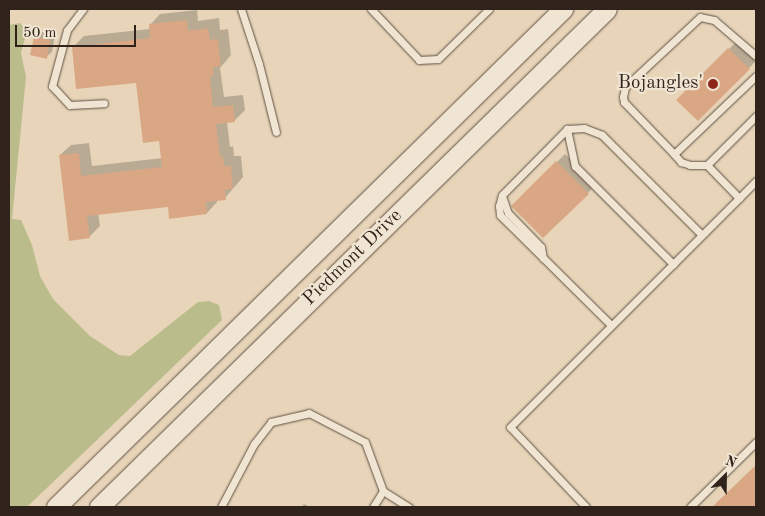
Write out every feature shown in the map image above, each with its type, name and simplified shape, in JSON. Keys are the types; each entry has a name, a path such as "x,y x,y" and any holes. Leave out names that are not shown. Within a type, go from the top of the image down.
{"main road":[{"name":"Piedmont Drive","path":"56,507 563,9"},
{"name":"Piedmont Drive","path":"98,507 607,9"}],"lane":[{"path":"83,9 67,30 52,86 70,105 104,103"},
{"path":"241,9 259,64 276,132"},
{"path":"371,9 420,60 438,58 489,9"},
{"path":"756,56 714,20 700,17 625,87 623,97 624,102 681,162 690,165 707,165 756,116"},
{"path":"674,154 756,76"},
{"path":"611,325 500,215 499,206 502,196 566,129 584,128 602,135 702,235"},
{"path":"566,129 575,166 673,264"},
{"path":"707,165 739,198"},
{"path":"586,507 510,427 756,181"},
{"path":"221,507 254,444 271,422 309,413 365,442 384,491 409,507"},
{"path":"690,507 756,442"},
{"path":"373,507 384,491"}],"green space":[{"path":"20,23 27,31 21,53 26,77 12,219 21,220 32,245 40,276 53,299 90,336 119,355 130,356 198,302 209,301 219,305 222,320 27,507 9,507 9,25"}],"building":[{"path":"187,20 188,31 208,28 210,40 218,39 221,66 213,67 214,76 210,76 213,107 233,105 235,122 216,124 220,157 223,156 224,166 231,166 233,189 225,190 226,200 206,202 207,214 169,219 168,207 87,216 90,238 69,241 59,155 79,153 81,176 162,167 159,141 143,143 136,83 76,89 72,47 150,38 149,24"},
{"path":"34,37 50,40 47,59 30,55"},
{"name":"Bojangles'","path":"728,48 750,69 698,121 676,100"},
{"path":"556,161 589,194 543,238 511,206"},
{"path":"756,465 756,507 712,507"}],"place":[{"name":"Bojangles'","path":"713,84"}]}
